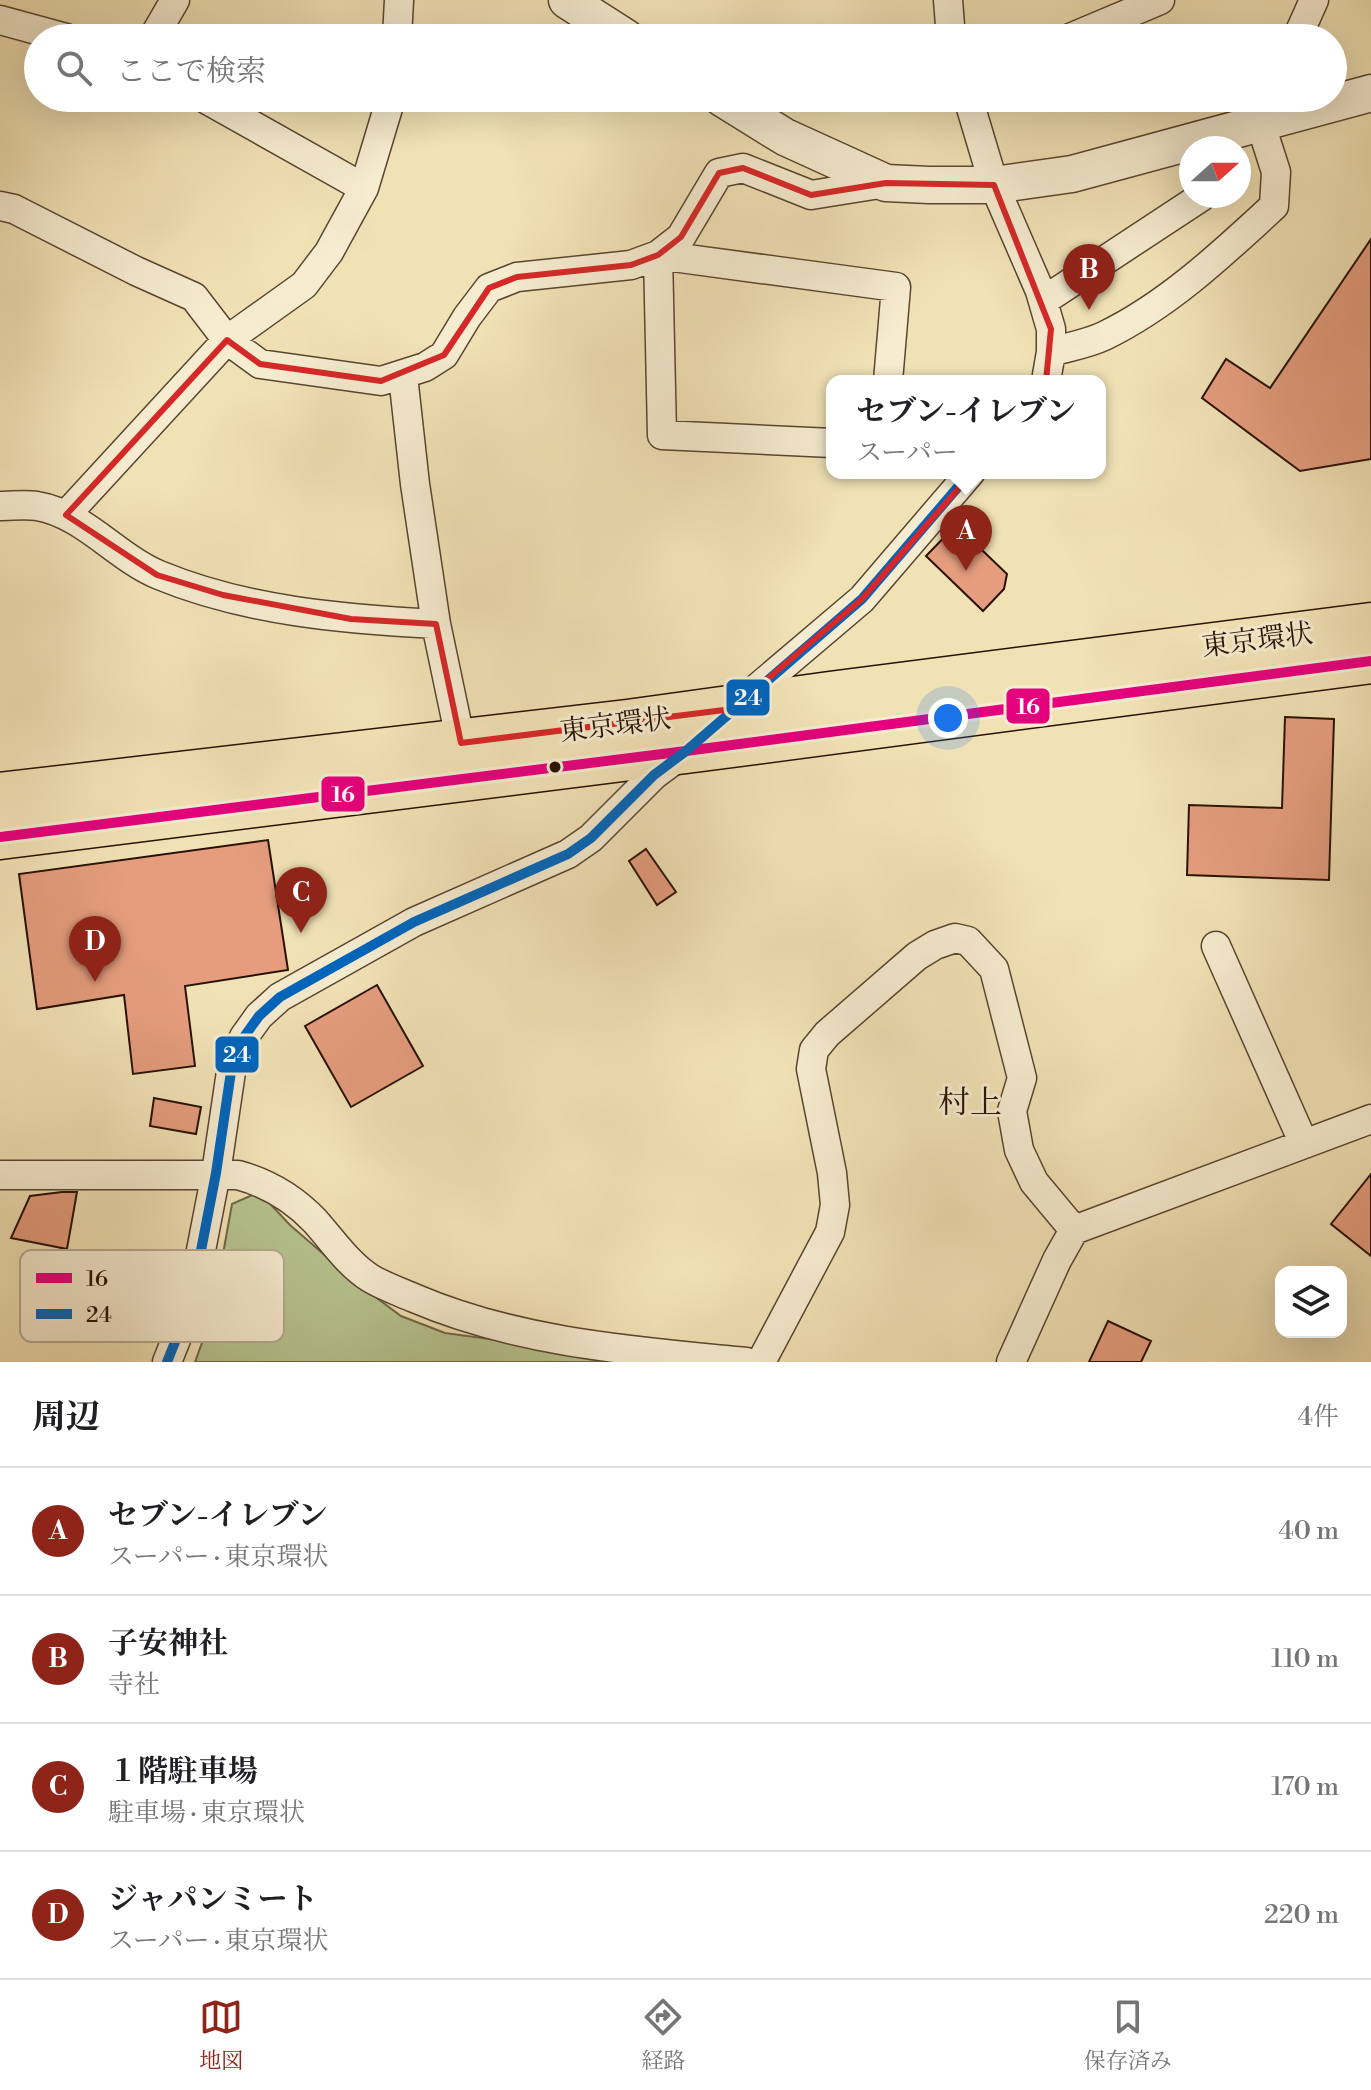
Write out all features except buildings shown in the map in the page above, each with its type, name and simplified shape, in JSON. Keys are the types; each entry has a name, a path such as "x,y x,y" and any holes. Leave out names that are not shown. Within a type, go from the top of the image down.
{"highway":[{"name":"東京環状","path":"0,795 461,743 1371,625"},
{"name":"東京環状","path":"0,837 1371,661"}],"street":[{"path":"161,24 175,0"},
{"path":"398,24 399,0"},
{"path":"567,0 604,24"},
{"path":"948,0 950,24"},
{"path":"1103,24 1160,0"},
{"path":"1303,24 1314,0"},
{"path":"0,20 24,27"},
{"path":"1347,98 1371,93"},
{"path":"229,112 364,188"},
{"path":"66,515 227,340 304,285 329,252 364,188 387,112"},
{"path":"745,112 785,137 886,183"},
{"path":"972,112 994,185 1043,301 1051,329 1047,375"},
{"path":"0,206 14,209 194,297 227,340 260,364 381,381 403,376 444,355 489,288 517,277 631,265 658,255 681,237 719,173 743,168 811,195 886,183 994,185 1072,174 1275,112 1274,206 1151,311 1100,338 1051,352"},
{"path":"1043,301 1184,208"},
{"path":"658,255 896,287 889,375"},
{"path":"658,255 662,435 826,443"},
{"path":"403,376 436,624 461,743"},
{"path":"201,1250 232,1065 244,1037 269,1006 414,922 568,854 613,818 654,775 862,599 965,479"},
{"path":"0,506 36,505 66,515 157,575 223,595 283,609 351,619 436,624"},
{"path":"761,1362 830,1232 835,1205 832,1173 811,1069 814,1050 838,1024 917,956 935,945 955,938 968,941 994,969 1022,1078 1012,1111 1019,1150 1034,1182 1074,1230"},
{"path":"1216,946 1304,1144"},
{"path":"1011,1362 1057,1260 1074,1230 1371,1119"},
{"path":"0,1175 238,1175 259,1181 281,1193 312,1218 369,1278 443,1311 518,1333 623,1350 746,1362"},
{"path":"167,1362 175,1342"}],"highlighted area":[{"path":"743,168 811,195 886,183 994,185 1051,329 1046,381 1026,411 862,599 732,709 461,743 436,624 351,619 223,595 157,575 66,515 227,340 260,364 381,381 444,355 489,288 517,277 631,265 658,255 681,237 719,173"}],"green space":[{"path":"259,1192 290,1225 358,1284 401,1316 445,1333 661,1362 195,1362 202,1342 284,1342 284,1250 224,1250 232,1204"}],"transit line":[{"name":"24","path":"201,1250 232,1065 244,1037 259,1016 280,997 414,922 568,854 591,838 654,775 862,599 965,479"},
{"name":"16","path":"0,837 1371,661"},
{"name":"24","path":"167,1362 175,1342"}],"place":[{"name":"子安神社","path":"1089,310"},
{"name":"セブン-イレブン","path":"966,571"},
{"name":"１階駐車場","path":"301,933"},
{"name":"ジャパンミート","path":"95,982"}],"district":[{"name":"村上","path":"970,1102"}]}
